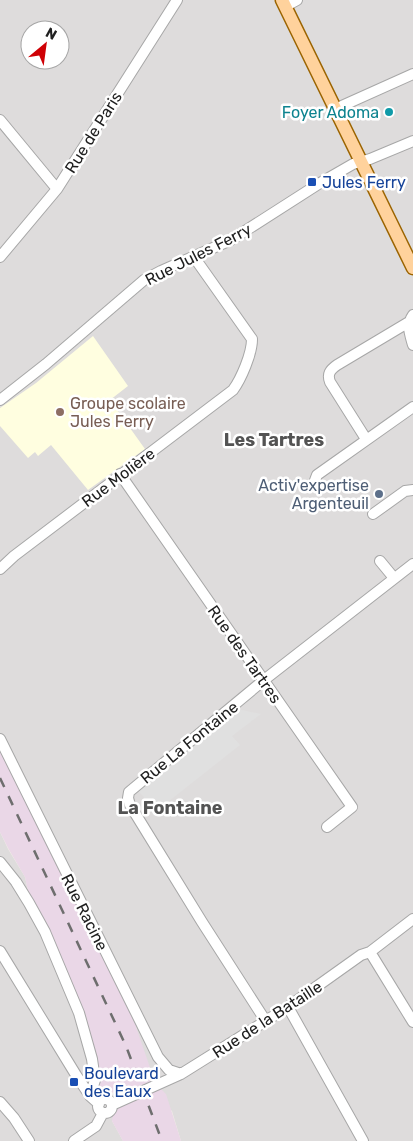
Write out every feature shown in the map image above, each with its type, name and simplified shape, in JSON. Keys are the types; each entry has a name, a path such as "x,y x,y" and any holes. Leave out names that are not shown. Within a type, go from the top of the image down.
{"main road":[{"path":"288,2 335,110 413,268"}],"street":[{"name":"Rue de Paris","path":"0,256 57,189 177,0"},
{"path":"335,110 413,74"},
{"path":"0,120 57,189"},
{"name":"Rue Jules Ferry","path":"0,400 46,364 138,284 161,271 231,240 320,183 361,161 413,140"},
{"name":"Rue Molière","path":"0,569 14,556 120,474 233,390 239,382 252,339 194,256"},
{"path":"411,318 409,330 413,346"},
{"path":"366,440 330,382 329,372 411,318"},
{"path":"314,483 318,475 413,407"},
{"name":"Rue des Tartres","path":"120,474 352,807 327,827"},
{"path":"373,514 405,491 413,490"},
{"path":"380,561 394,578"},
{"name":"Rue La Fontaine","path":"265,1020 130,806 128,798 133,788 264,680 413,564"},
{"name":"Rue Racine","path":"0,739 158,1057 169,1070 181,1074"},
{"path":"0,862 16,882 33,910 79,1014 92,1059 95,1080 90,1096"},
{"name":"Rue de la Bataille","path":"101,1108 110,1112 112,1105 181,1074 288,1007 361,955 370,952 413,920"},
{"path":"0,951 90,1096 101,1108 96,1126 74,1141"},
{"path":"370,952 412,1019"},
{"path":"288,1007 363,1141"},
{"path":"0,1102 14,1118 29,1141"}],"shaded area":[{"path":"0,0 413,0 413,1141 181,1141 172,1111 150,1092 137,1026 0,744"},
{"name":"Groupe scolaire Jules Ferry","path":"93,336 128,386 110,400 145,449 88,490 51,445 38,456 35,452 28,458 0,426 0,408 36,383"},
{"path":"238,709 261,714 232,736 240,745 164,805 142,803 144,797 138,791"},
{"path":"0,744 138,1026 136,1027 155,1082 150,1092 161,1089 166,1094 181,1141 123,1141 112,1121 113,1112 126,1103 122,1093 105,1092 98,1084 88,1031 29,896 25,877 0,832"},
{"path":"0,832 25,877 29,896 111,1094 122,1092 126,1103 112,1121 123,1141 0,1141"}],"railway":[{"path":"0,778 126,1046 162,1141"}],"place":[{"name":"Foyer Adoma","path":"389,112"},
{"name":"Jules Ferry","path":"312,182"},
{"name":"Groupe scolaire Jules Ferry","path":"60,412"},
{"name":"Activ'expertise Argenteuil","path":"379,494"},
{"name":"Boulevard des Eaux","path":"74,1082"}],"district":[{"name":"Les Tartres","path":"274,440"},
{"name":"La Fontaine","path":"170,808"}]}
